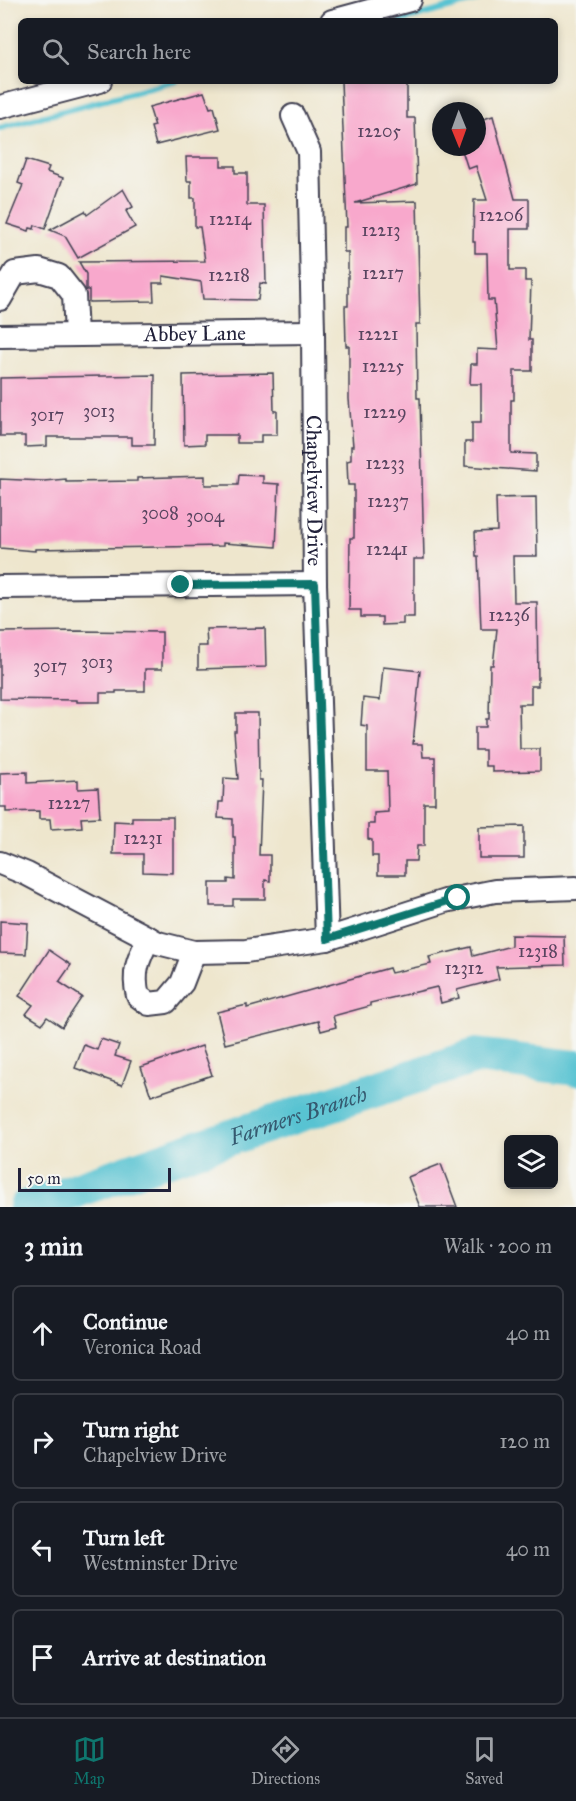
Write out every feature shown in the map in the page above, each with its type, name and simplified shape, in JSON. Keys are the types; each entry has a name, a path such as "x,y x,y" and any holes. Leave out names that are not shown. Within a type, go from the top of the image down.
{"street":[{"path":"343,18 410,0"},
{"path":"0,107 88,84"},
{"name":"Chapelview Drive","path":"293,116 309,152 314,332 315,584 327,939"},
{"path":"0,299 15,273 39,270 59,276 74,295 76,335"},
{"name":"Abbey Lane","path":"0,336 314,332"},
{"path":"0,587 315,584"},
{"path":"0,863 27,874 158,943 194,952 246,951 327,939 458,898 495,891 576,888"},
{"path":"149,938 138,960 134,982 138,996 149,1004 166,1002 182,983 194,952"}],"building":[{"path":"341,84 407,84 407,118 415,118 417,184 355,203 417,201 420,324 416,324 417,398 420,398 424,559 414,559 414,617 403,617 403,624 382,625 382,617 361,617 361,610 349,610 350,538 354,538 354,485 348,485 347,461 351,460 351,446 353,446 349,399 349,346 346,346 345,306 348,306 348,252 344,252 344,227 347,227"},
{"path":"204,92 210,108 214,107 220,129 156,145 151,127 155,126 149,107"},
{"path":"493,116 515,199 529,199 529,229 510,229 510,270 525,270 525,281 531,281 529,340 532,340 532,371 514,371 514,400 511,400 511,453 536,454 536,471 465,466 465,442 472,442 472,423 481,423 481,384 470,384 471,364 477,364 477,349 498,350 494,300 488,300 487,253 475,253 475,242 473,242 474,200 487,200 476,166 468,169 464,156 486,156 486,118"},
{"path":"186,157 221,157 221,166 235,166 235,173 247,173 247,205 264,205 266,284 260,283 258,300 203,299 201,282 163,276 163,283 153,283 154,301 89,302 86,274 79,262 205,261 200,227 195,227 195,198 191,198 191,181 187,181"},
{"path":"26,160 49,167 47,172 63,178 45,229 35,225 34,229 30,228 29,231 7,224 23,185 18,183"},
{"path":"123,189 133,207 126,211 135,227 78,258 65,236 50,230 85,211 87,215"},
{"path":"273,373 277,435 261,435 261,443 237,443 237,435 205,435 205,444 184,445 183,375"},
{"path":"155,375 154,445 132,445 132,437 47,437 47,446 25,447 25,436 0,436 0,378"},
{"path":"239,475 263,476 263,483 279,484 276,547 223,543 223,546 35,549 35,551 0,548 0,479 44,481 66,479 66,482 137,481 137,478 205,476 205,485 238,485"},
{"path":"536,497 537,556 513,556 514,602 537,602 538,686 531,686 531,704 519,704 520,749 540,749 540,771 492,772 492,766 485,766 485,750 475,750 475,727 486,727 486,719 489,719 490,665 493,665 497,629 481,629 475,532 497,531 496,498"},
{"path":"265,628 266,667 198,669 198,646 207,646 206,629"},
{"path":"0,632 162,632 162,669 145,669 145,691 100,693 100,702 0,699"},
{"path":"383,667 420,671 413,744 422,744 423,757 435,757 435,803 424,803 424,846 417,846 416,861 405,861 405,875 378,875 378,856 372,856 372,840 368,839 368,824 374,824 374,813 388,812 387,771 367,771 367,726 361,725 363,698 380,700"},
{"path":"236,713 258,713 259,780 262,780 259,855 270,855 270,881 265,880 265,899 233,899 233,906 210,906 210,883 228,883 228,879 235,880 233,819 218,818 219,802 223,802 224,778 238,779 234,731 236,731"},
{"path":"27,772 27,783 78,780 78,789 98,788 100,817 81,818 82,827 51,829 50,819 39,819 39,811 6,812 6,807 0,807 0,773"},
{"path":"132,817 173,817 173,873 143,872 143,854 113,854 114,821 132,822"},
{"path":"524,826 524,858 479,858 479,827"},
{"path":"0,921 28,923 26,954 0,953"},
{"path":"511,935 564,936 565,965 496,967 499,979 457,990 459,998 441,1003 437,987 370,1003 370,1006 333,1016 336,1027 321,1031 318,1021 225,1044 217,1012 247,1005 247,1008 389,968 391,973 431,964 429,957 471,947 473,956 511,946"},
{"path":"49,950 71,965 59,982 82,997 62,1027 47,1017 42,1024 26,1014 33,1005 19,996"},
{"path":"101,1039 119,1045 115,1056 131,1061 122,1085 75,1068 84,1045 97,1050"},
{"path":"202,1046 212,1075 151,1096 141,1067"},
{"path":"441,1164 457,1207 420,1207 408,1177"}],"waterway":[{"path":"411,18 478,0"},
{"path":"0,128 165,84"},
{"name":"Farmers Branch","path":"27,1207 476,1056 576,1068"}],"route":[{"path":"181,585 315,584 327,939 458,898"}]}
